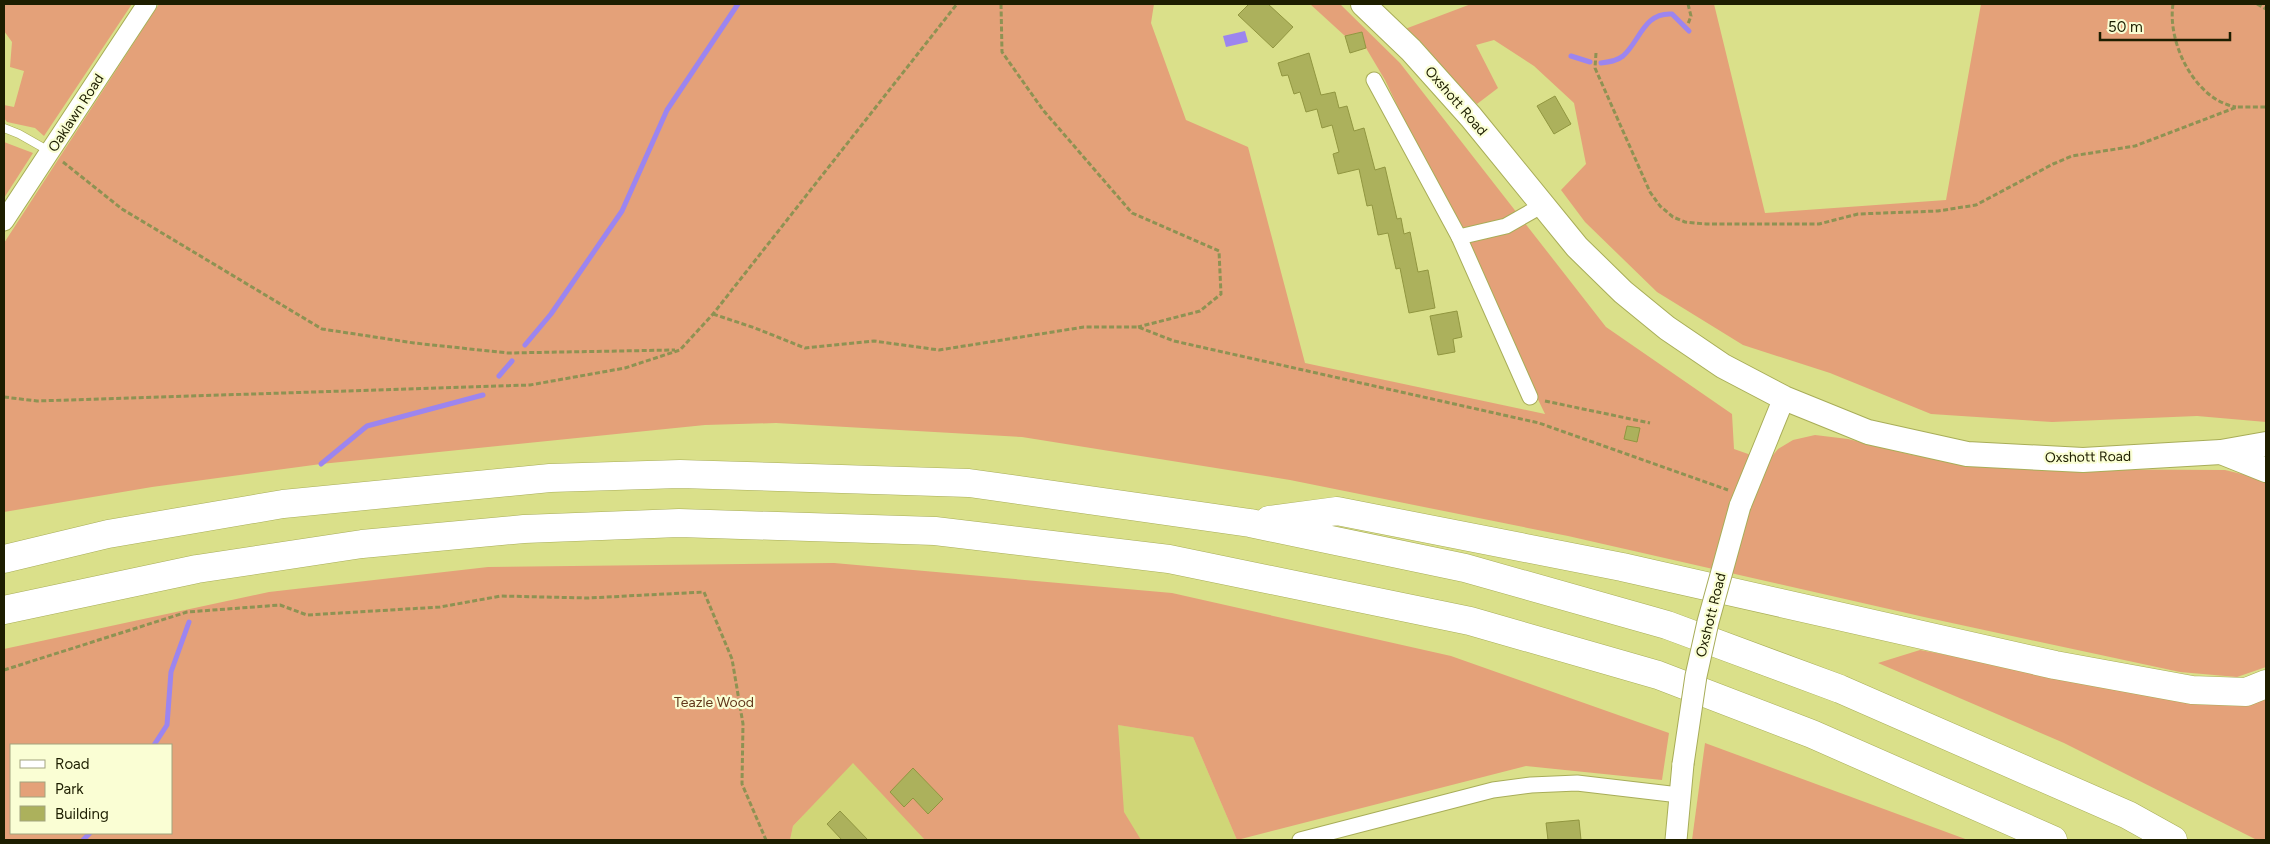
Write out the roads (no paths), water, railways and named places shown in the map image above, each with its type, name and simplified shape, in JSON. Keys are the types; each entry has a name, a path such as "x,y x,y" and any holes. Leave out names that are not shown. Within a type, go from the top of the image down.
{"highway":[{"path":"4,559 108,534 283,504 550,478 660,475 968,483 1250,523 1465,568 1666,625 1840,689 2128,816 2173,840"},
{"path":"1250,523 1337,511 1613,565 2055,665 2172,687 2192,690 2246,692 2266,684"},
{"path":"4,610 197,569 362,544 524,529 679,523 935,532 1169,559 1470,621 1658,675 1812,734 2053,840"}],"main road":[{"name":"Oxshott Road","path":"1363,4 1411,50 1464,110 1541,206 1578,247 1623,292 1667,328 1723,366 1784,398 1868,432 1967,454 2083,460 2221,452 2266,444"},
{"name":"Oxshott Road","path":"1676,840 1683,764 1696,676 1708,622 1742,501 1784,398"},
{"name":"Oxshott Road","path":"2221,452 2266,470"}],"street":[{"name":"Oaklawn Road","path":"4,221 147,4"},
{"path":"1374,80 1459,237 1530,397"},
{"path":"1459,237 1506,226 1541,206"},
{"path":"1300,840 1492,790 1531,785 1578,783 1679,795"}],"lane":[{"path":"4,128 51,152"}],"waterway":[{"path":"525,345 551,314 622,211 667,110 738,4"},
{"path":"1601,63 1610,62 1623,56 1649,22 1663,15 1672,14 1689,31"},
{"path":"1571,56 1590,62"},
{"path":"499,376 512,361"},
{"path":"321,464 367,426 483,395"},
{"path":"155,744 167,725 171,672 189,622"},
{"path":"83,840 89,834"}],"park label":[{"name":"Teazle Wood","path":"714,702"}]}
